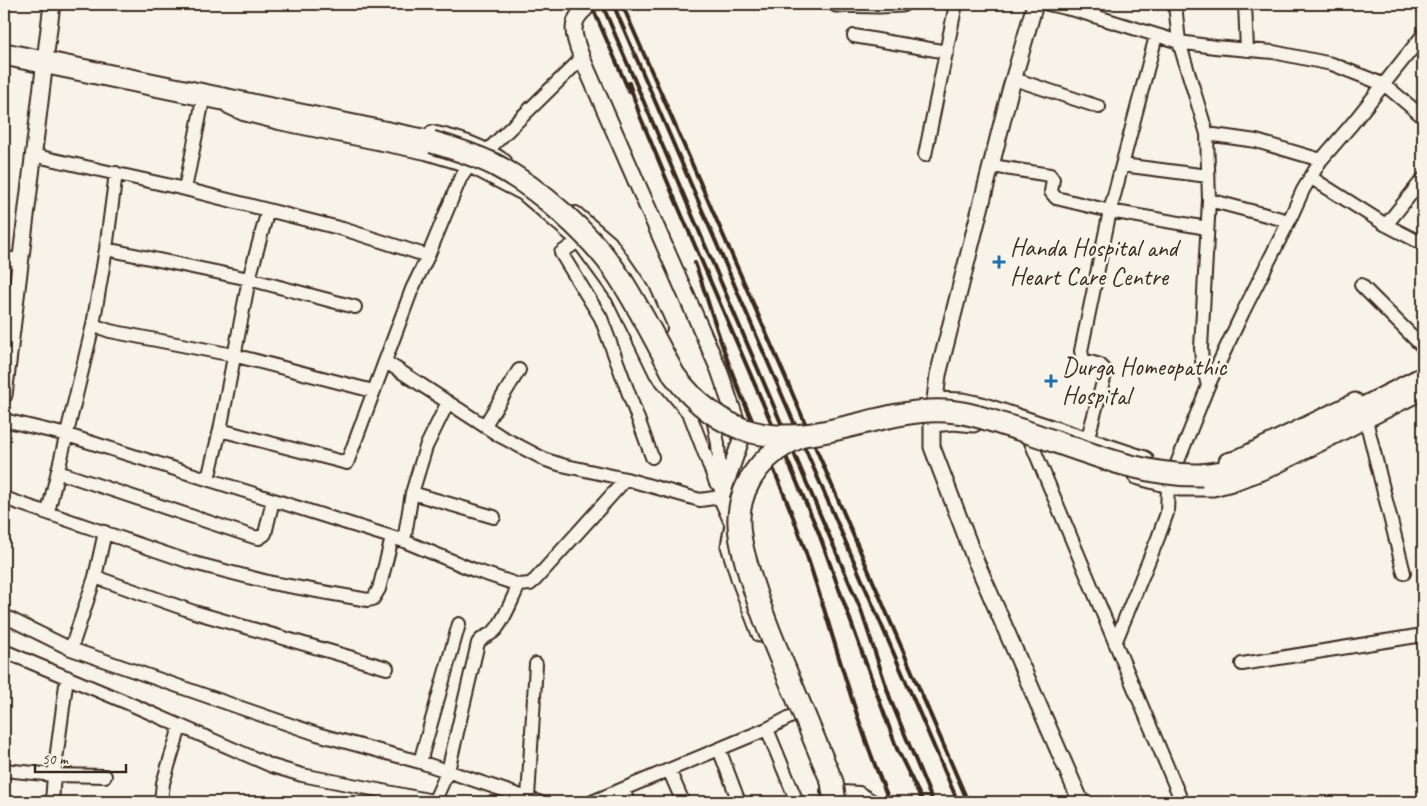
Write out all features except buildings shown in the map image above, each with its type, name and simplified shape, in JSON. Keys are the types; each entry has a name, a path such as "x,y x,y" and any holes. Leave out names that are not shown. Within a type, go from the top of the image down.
{"highway":[{"path":"4,54 432,142 455,148 494,164 526,184 570,220 596,245 620,278 674,375 703,407 726,422 752,432 779,436 799,436 912,413 945,411 962,413 1021,429 1130,466 1181,476 1202,475 1224,472 1259,461 1423,378"},
{"path":"810,434 791,441 760,465 747,486 740,507 739,519 742,546 755,597 832,782 836,798"}],"street":[{"path":"4,395 52,4"},
{"path":"836,4 902,4"},
{"path":"925,154 956,4"},
{"path":"1035,4 938,374 932,424 932,447 974,558 1081,802"},
{"path":"1048,4 1079,7 1156,36 1179,42 1272,52 1332,64 1385,85 1423,117"},
{"path":"1175,4 1179,42 1207,134 1209,200 1201,348 1208,386"},
{"path":"1245,4 1246,50"},
{"path":"585,9 577,16 574,22 575,40 719,370 742,437 721,497"},
{"path":"1115,643 1161,530 1167,513 1168,486 1208,386 1310,177 1320,160 1385,85 1423,35"},
{"path":"854,36 947,52"},
{"path":"1087,441 1106,371 1100,365 1083,360 1082,351 1110,211 1156,36"},
{"path":"488,150 582,58"},
{"path":"1014,79 1100,107"},
{"path":"204,95 247,94 452,136 488,150 566,204 610,242 642,290 671,352 711,407 718,444 721,497"},
{"path":"204,95 243,114 426,152 469,166 523,194 578,241 618,296 656,374 690,415 733,524 750,538 760,578 836,798"},
{"path":"186,189 204,95"},
{"path":"1207,134 1263,142 1320,160"},
{"path":"32,155 186,189 343,228 428,256"},
{"path":"1122,165 1208,176"},
{"path":"220,430 347,462 412,289 458,184 469,166"},
{"path":"992,166 1050,175 1054,180 1052,192 1056,198 1110,211 1207,228"},
{"path":"48,512 93,325 116,173"},
{"path":"1310,177 1386,224 1423,244"},
{"path":"1386,224 1423,179"},
{"path":"1209,200 1289,222"},
{"path":"208,479 220,430 249,280 268,210"},
{"path":"578,241 561,253 601,318 652,457"},
{"path":"106,249 249,280 355,307"},
{"path":"4,258 20,260"},
{"path":"1361,285 1423,347"},
{"path":"93,325 110,331 233,355 373,391"},
{"path":"386,362 515,445 546,460 626,479 700,500 721,497"},
{"path":"486,425 519,370"},
{"path":"936,400 963,401 982,405 1142,459 1176,465 1199,466 1218,464 1235,459 1423,370"},
{"path":"932,424 954,422 992,427 1168,486 1197,489 1213,488 1232,484 1267,470 1423,391"},
{"path":"4,498 190,562 272,583 368,600 373,599 379,589 398,540 426,447 448,402"},
{"path":"4,420 67,435 208,479 398,540 474,570 519,585 530,584 535,580 626,479"},
{"path":"1366,420 1404,573"},
{"path":"1030,440 1182,802"},
{"path":"58,472 259,538 265,534 273,500"},
{"path":"412,493 494,517"},
{"path":"733,524 729,546 750,611 794,715 836,798"},
{"path":"71,649 94,577 104,532"},
{"path":"94,577 194,612 387,668"},
{"path":"4,651 272,766 302,775 436,802 448,771 478,643 483,636 497,629 519,585"},
{"path":"4,616 71,649 317,734 420,762 534,800 536,664"},
{"path":"420,762 459,624"},
{"path":"1242,664 1423,635"},
{"path":"52,802 67,678"},
{"path":"592,802 767,729 794,715"},
{"path":"161,802 163,782 180,727"},
{"path":"767,729 797,802"},
{"path":"719,749 739,802"},
{"path":"4,770 54,775 105,776"},
{"path":"669,770 683,802"},
{"path":"624,789 628,802"},
{"path":"836,798 859,794 874,802"}],"tunnel":[{"path":"585,9 599,4"}],"railway":[{"path":"591,4 629,91"},
{"path":"602,4 861,610 891,701 933,802"},
{"path":"613,4 958,802"},
{"path":"622,4 968,802"},
{"path":"629,83 640,116 671,190 818,531 897,749 923,802"},
{"path":"695,263 733,375 784,493 799,533 864,736 890,802"}],"place":[{"name":"Handa Hospital and Heart Care Centre","path":"999,262"},
{"name":"Durga Homeopathic Hospital","path":"1051,381"}]}
